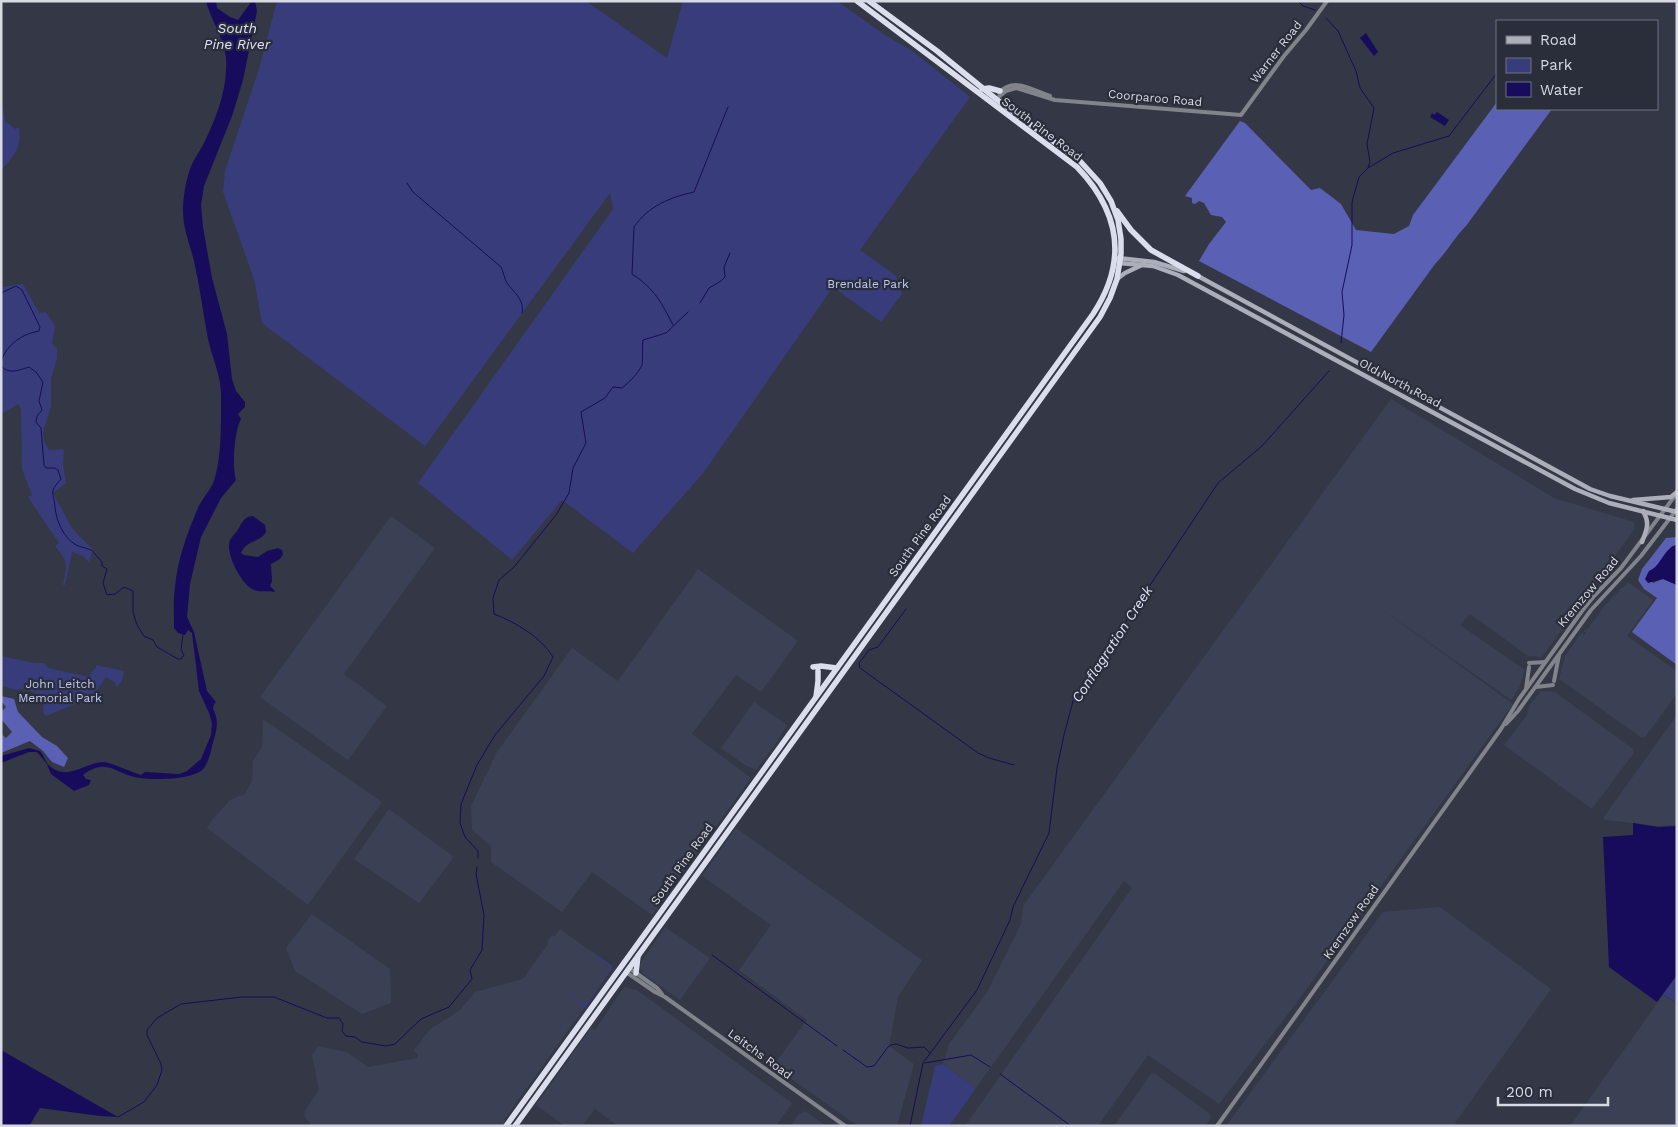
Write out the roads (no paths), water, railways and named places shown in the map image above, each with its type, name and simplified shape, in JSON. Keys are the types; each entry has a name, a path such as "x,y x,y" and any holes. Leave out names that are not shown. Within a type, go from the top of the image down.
{"highway":[{"name":"South Pine Road","path":"729,822 816,697 1093,314 1104,296 1118,260 1110,218 1103,200 1092,183 1077,167 994,102 857,1"},
{"name":"South Pine Road","path":"506,1126 1100,316 1110,298 1117,279 1120,233 1111,201 1100,183 1080,161 994,102 982,89 937,52 870,1"},
{"path":"982,89 989,88 1000,92"},
{"path":"1111,201 1131,230 1143,243 1160,255 1198,276"},
{"path":"816,697 818,681 815,669 821,666 837,668"},
{"name":"South Pine Road","path":"515,1126 624,967 638,954 687,880"},
{"path":"636,973 638,954"}],"main road":[{"name":"Old North Road","path":"1118,260 1153,266 1178,275 1575,489 1597,499 1677,520"},
{"name":"Old North Road","path":"1118,260 1171,266 1198,276 1590,489 1626,500 1676,511"},
{"path":"1117,279 1143,265"},
{"path":"1626,500 1671,497 1677,493"},
{"path":"1642,542 1648,521 1643,511"}],"street":[{"name":"Warner Road","path":"1241,115 1327,1"},
{"name":"Coorparoo Road","path":"1000,92 1006,87 1018,85 1067,100"},
{"name":"Coorparoo Road","path":"994,102 1006,91 1016,88 1055,100 1241,115"},
{"path":"994,102 1000,92"},
{"name":"Kremzow Road","path":"1217,1126 1501,729 1545,662 1588,604 1622,568 1677,493"},
{"name":"Kremzow Road","path":"1501,729 1518,711 1591,610 1636,561 1676,511"},
{"path":"1536,687 1554,683 1559,655"},
{"path":"1526,689 1529,665 1545,662"},
{"name":"Leitchs Road","path":"624,967 657,988 665,997"},
{"name":"Leitchs Road","path":"624,967 655,992 665,997 845,1126"}],"water":[{"name":"South Pine River","path":"206,1 216,1 217,8 238,20 252,1 255,1 257,11 243,80 232,116 204,186 201,205 212,278 227,334 232,379 236,391 245,402 245,407 238,414 241,419 234,449 236,480 221,498 201,537 190,584 187,617 194,632 207,691 216,702 213,709 217,723 216,732 204,768 192,775 164,779 147,779 132,777 106,767 100,767 83,775 86,779 91,780 89,785 74,791 51,774 47,764 37,752 29,752 1,763 1,756 29,748 40,751 49,766 57,771 70,772 104,762 141,775 145,772 179,774 187,771 201,759 211,735 212,723 199,691 192,633 188,630 185,635 178,633 174,628 174,592 180,558 197,510 214,481 217,471 220,438 220,380 208,339 183,213 184,195 189,172 212,125 225,81 225,51"},
{"path":"1366,33 1378,52 1374,56 1360,38"},
{"path":"1437,112 1449,120 1445,126 1430,117 1432,113 1434,115"},
{"path":"253,516 265,525 266,532 260,538 247,545 241,553 258,557 267,551 278,548 282,550 283,554 280,559 271,564 272,581 270,586 274,592 257,591 244,582 229,551 230,540 244,520"},
{"path":"1677,545 1677,585 1663,579 1648,583 1645,579 1649,571 1657,565 1672,547"},
{"path":"1633,823 1658,827 1677,826 1677,975 1657,1002 1609,967 1603,837 1633,835"},
{"path":"1,1050 118,1117 40,1108 29,1126 1,1126"}],"waterway":[{"name":"Conflagration Creek","path":"1298,1 1303,6 1315,10"},
{"name":"Conflagration Creek","path":"1326,18 1338,31 1356,71 1360,88 1374,108 1367,144 1370,162 1368,168 1359,177 1352,202 1352,245 1342,292 1344,315 1341,343"},
{"path":"1368,168 1393,153 1449,136 1496,74"},
{"path":"673,325 657,296 632,274 634,227 646,213 661,203 694,192 728,107"},
{"path":"407,183 413,192 501,267 507,283 522,304 522,313"},
{"path":"700,303 709,288 725,277 724,267 730,253"},
{"path":"1,293 16,286 22,290 40,327 39,331 21,337 11,345 1,361"},
{"path":"478,858 478,851 465,837 460,823 461,804 477,765 495,735 544,676 553,657 542,643 527,631 494,614 493,598 499,580 514,567 556,515 569,493 573,468 586,443 581,412 605,398 613,387 622,388 628,383 642,365 643,340 666,333 688,312"},
{"path":"1,366 11,371 29,367 36,372 43,382 39,401 42,410 37,416 36,422 41,428 44,465 46,468 58,470 61,479 53,490 57,519 61,529 71,542 91,550 102,562 102,566 107,569 103,583 107,595 115,594 124,587 133,591 133,612 137,625 144,636 153,640 157,647 181,659 184,655 181,650 183,634"},
{"name":"Conflagration Creek","path":"910,1126 923,1063 977,990 1010,920 1013,907 1049,833 1057,768 1073,701 1218,483 1262,446 1329,371"},
{"path":"906,609 878,647 869,650 859,663 860,668 978,753 1014,765"},
{"path":"118,1117 144,1102 157,1085 162,1070 161,1064 147,1035 147,1030 157,1018 181,1004 242,997 274,997 327,1018 339,1018 343,1024 342,1031 346,1036 355,1037 362,1042 386,1046 395,1044 421,1019 449,1007 472,979 470,970 482,950 484,915 476,874 477,867"},
{"path":"712,955 837,1046"},
{"path":"843,1050 867,1067 874,1066 891,1045 896,1044 908,1048 924,1047 930,1053"},
{"path":"925,1063 971,1055 990,1067"},
{"path":"1000,1074 1071,1126"}],"park label":[{"name":"Brendale Park","path":"868,284"},
{"name":"John Leitch Memorial Park","path":"60,691"}]}
